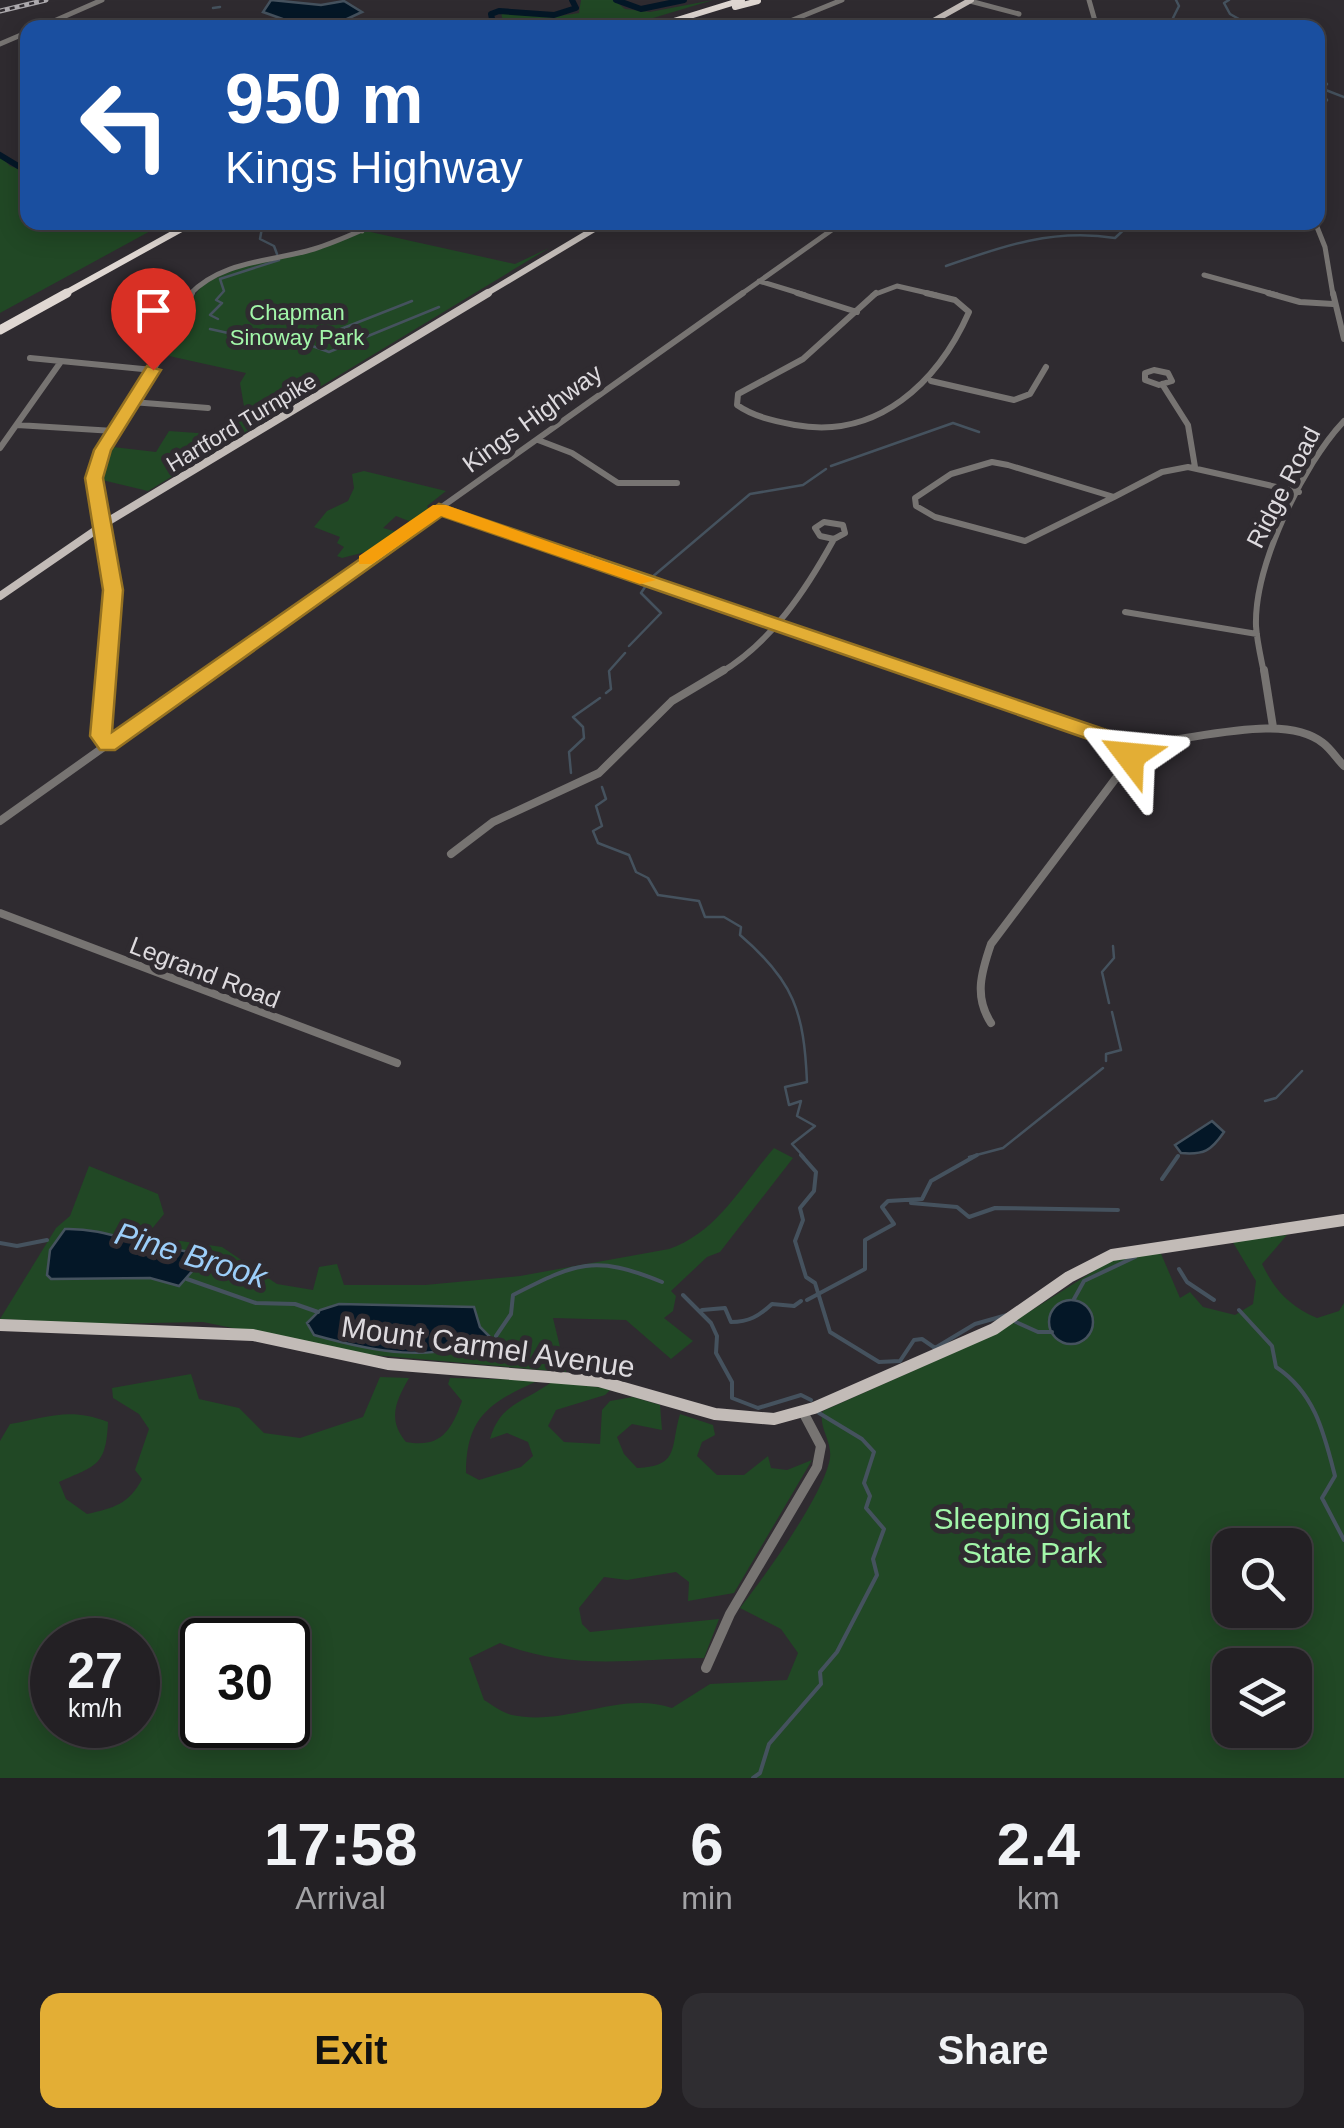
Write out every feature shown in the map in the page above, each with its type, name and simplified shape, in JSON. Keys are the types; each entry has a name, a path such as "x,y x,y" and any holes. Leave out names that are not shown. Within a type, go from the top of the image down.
{"highway":[{"path":"677,20 742,0"},
{"path":"689,20 756,0"},
{"path":"706,11 730,1"},
{"path":"0,322 167,230"},
{"path":"0,330 180,230"}],"main road":[{"path":"936,20 971,0"},
{"name":"Hartford Turnpike","path":"0,596 101,526 593,230"},
{"name":"Mount Carmel Avenue","path":"1,1328 252,1335 388,1364 599,1381 748,1420 803,1412 994,1329 1069,1277 1112,1255 1215,1236 1306,1228 1344,1220"}],"street":[{"path":"56,20 102,0"},
{"path":"793,20 842,0"},
{"path":"971,0 1019,14"},
{"name":"Kings Highway","path":"0,821 832,230"},
{"path":"1319,230 1326,244 1333,304 1344,339"},
{"path":"108,745 101,736 113,590 94,478 100,456 153,370 187,298 201,284 235,266 322,247 362,231"},
{"path":"1204,275 1300,302 1333,304"},
{"path":"759,281 856,312"},
{"path":"892,286 935,294 966,307 968,315 931,381 896,407 826,430 804,429 736,405 738,394 811,354 856,312 877,292 892,286"},
{"path":"30,358 60,364 153,370"},
{"path":"0,448 60,364"},
{"path":"931,381 1014,400 1030,394 1046,366"},
{"path":"1162,384 1172,381 1168,373 1154,370 1144,375 1147,381 1162,384 1188,425 1195,467"},
{"path":"132,402 208,408"},
{"name":"Ridge Road","path":"1274,727 1258,634 1266,561 1324,439 1344,420"},
{"path":"17,425 114,431"},
{"path":"538,440 572,453 622,484 677,483"},
{"path":"1114,497 986,462 922,490 915,503 934,517 1020,541 1042,536 1162,472 1195,467 1299,492"},
{"path":"439,509 1131,746 1274,727 1319,736 1344,766"},
{"path":"451,854 493,822 599,773 665,706 731,668 803,595 834,539 845,534 843,525 829,522 817,526 817,534 834,539"},
{"path":"1124,612 1258,634"},
{"path":"991,1024 979,1004 989,948 1122,770 1131,746"},
{"name":"Legrand Road","path":"0,912 396,1064"},
{"path":"706,1668 730,1614 817,1468 820,1446 803,1412"}],"green space":[{"path":"581,0 614,0 625,9 650,12 713,0 646,20 503,20 501,12 509,9 553,17 579,13"},
{"path":"0,156 20,170 20,230 152,230 0,313"},
{"name":"Chapman Sinoway Park","path":"366,231 515,264 549,248 148,491 102,480 113,447 156,452 169,431 197,433 232,428 245,412 240,383 246,373 169,356 198,291 227,273"},
{"path":"364,471 446,491 427,506 430,512 414,523 396,516 383,528 401,533 377,549 342,558 337,556 344,547 337,543 340,537 314,527 327,511 348,501 354,488 352,474"},
{"path":"774,1148 793,1158 720,1252 707,1257 671,1291 676,1296 673,1311 664,1318 693,1341 671,1359 626,1320 553,1318 566,1372 362,1354 203,1322 99,1324 0,1319 56,1228 70,1216 89,1166 158,1194 164,1214 146,1236 222,1247 277,1284 313,1290 319,1267 337,1264 344,1285 425,1285 520,1276 669,1249 686,1242 715,1220"},
{"name":"Sleeping Giant State Park","path":"1287,1235 1262,1264 1278,1290 1317,1318 1339,1311 1344,1303 1344,1778 0,1778 0,1441 10,1424 71,1414 108,1422 102,1456 91,1467 59,1482 66,1499 87,1514 120,1504 142,1479 135,1470 149,1429 139,1414 113,1398 112,1388 191,1374 199,1399 239,1408 264,1433 300,1438 363,1417 380,1377 409,1378 397,1402 395,1418 406,1442 418,1443 436,1440 453,1421 462,1401 448,1384 450,1378 532,1380 535,1382 493,1406 476,1426 470,1439 466,1473 479,1480 521,1467 533,1456 528,1442 507,1433 490,1439 507,1410 553,1381 611,1389 605,1395 556,1410 548,1426 564,1442 600,1444 602,1410 610,1401 633,1397 660,1405 662,1430 632,1424 617,1437 624,1454 637,1468 667,1459 680,1414 713,1425 715,1435 702,1442 697,1456 717,1475 744,1475 768,1456 771,1468 787,1470 812,1460 734,1593 688,1601 689,1582 676,1572 627,1580 604,1577 579,1608 582,1624 590,1632 719,1619 704,1658 576,1660 526,1652 500,1643 469,1658 484,1700 512,1715 553,1716 633,1703 672,1708 710,1684 787,1680 798,1653 781,1629 740,1608 790,1538 823,1479 830,1456 823,1411 991,1336 1108,1262 1159,1249 1180,1298 1190,1292 1203,1307 1235,1315 1253,1304 1256,1281 1231,1239"}],"water":[{"path":"271,0 321,5 344,1 362,12 345,20 285,20 263,12"},
{"path":"1212,1121 1224,1132 1215,1144 1201,1152 1181,1153 1175,1145"},
{"path":"65,1229 99,1232 190,1252 195,1254 195,1268 179,1286 150,1278 51,1279 47,1275 50,1250"},
{"path":"1071,1300 1087,1306 1093,1322 1087,1338 1071,1344 1055,1338 1049,1322 1055,1306"},
{"path":"339,1304 474,1307 480,1327 489,1336 468,1345 425,1353 380,1350 314,1335 307,1323 320,1310"}],"waterway":[{"path":"492,20 491,14 499,11 554,15 576,8 572,0"},
{"path":"616,0 641,9 684,0"},
{"path":"1172,20 1179,6 1176,0"},
{"path":"1229,0 1224,3 1230,14 1241,20"},
{"path":"213,8 220,7"},
{"path":"1325,82 1325,86"},
{"path":"1325,90 1344,97"},
{"path":"1325,98 1325,103"},
{"path":"0,155 20,167"},
{"path":"262,230 260,239 274,246 277,254"},
{"path":"946,266 1050,237 1115,238 1124,230"},
{"path":"218,319 210,315 222,303 216,300 224,291 220,279 279,260"},
{"path":"296,339 318,338 412,301"},
{"path":"234,333 290,338 329,352 439,307"},
{"path":"210,329 228,333"},
{"path":"831,466 953,423 979,432"},
{"path":"651,578 750,494 803,485 826,469"},
{"path":"629,646 661,613 641,593 647,584"},
{"path":"606,693 611,689 609,671 625,653"},
{"path":"571,773 569,752 584,738 583,727 573,717 600,698"},
{"path":"602,787 606,799 596,806 602,826 593,831 598,843 629,855 636,872 648,878 658,895 699,901 705,917 724,917 741,927 740,935 784,983 799,1017 807,1082 785,1087 789,1105 801,1101 797,1116 815,1126 792,1144 804,1157"},
{"path":"1109,1003 1102,972 1114,958 1113,946"},
{"path":"1106,1061 1106,1054 1121,1050 1112,1012"},
{"path":"969,1157 1003,1148 1103,1068"},
{"path":"1265,1101 1276,1098 1302,1071"},
{"path":"801,1155 816,1172 814,1191 800,1208 803,1220 795,1241 806,1277 815,1283 818,1294"},
{"path":"818,1294 865,1269 865,1240 894,1224 882,1207 888,1201 922,1199 931,1181 977,1155"},
{"path":"1162,1179 1178,1156"},
{"path":"911,1203 957,1207 969,1217 995,1208 1118,1210"},
{"name":"Pine Brook","path":"0,1243 17,1246 47,1240"},
{"path":"1074,1299 1084,1281 1135,1257"},
{"path":"496,1336 511,1314 513,1295 570,1269 602,1265 662,1282"},
{"path":"1179,1269 1187,1282 1214,1300"},
{"name":"Pine Brook","path":"187,1279 256,1303 295,1304 318,1312"},
{"name":"Pine Brook","path":"807,1300 818,1294"},
{"path":"818,1294 830,1332 879,1362 900,1361 914,1340 922,1339 935,1348 975,1324 1007,1315"},
{"path":"683,1295 711,1323 717,1336 716,1353 732,1382 732,1398 758,1408 801,1395 811,1400"},
{"name":"Pine Brook","path":"702,1310 725,1308 731,1322 737,1322 753,1318 772,1304 794,1306 801,1301"},
{"path":"1239,1310 1272,1346 1276,1367 1300,1389 1316,1415 1335,1476 1322,1498 1344,1540"},
{"path":"1016,1322 1038,1332 1052,1332"},
{"path":"753,1778 760,1773 769,1744 821,1684 820,1672 837,1652 877,1575 873,1559 884,1529 866,1508 870,1496 864,1483 874,1452 862,1439 819,1413"}],"railway":[{"path":"0,11 46,0"}],"slow traffic":[{"path":"365,560 439,509 647,580"}],"route":[{"path":"153,370 102,450 94,478 96,508 113,590 101,736 108,745 314,594 439,509 1131,746 1130,756"}]}
